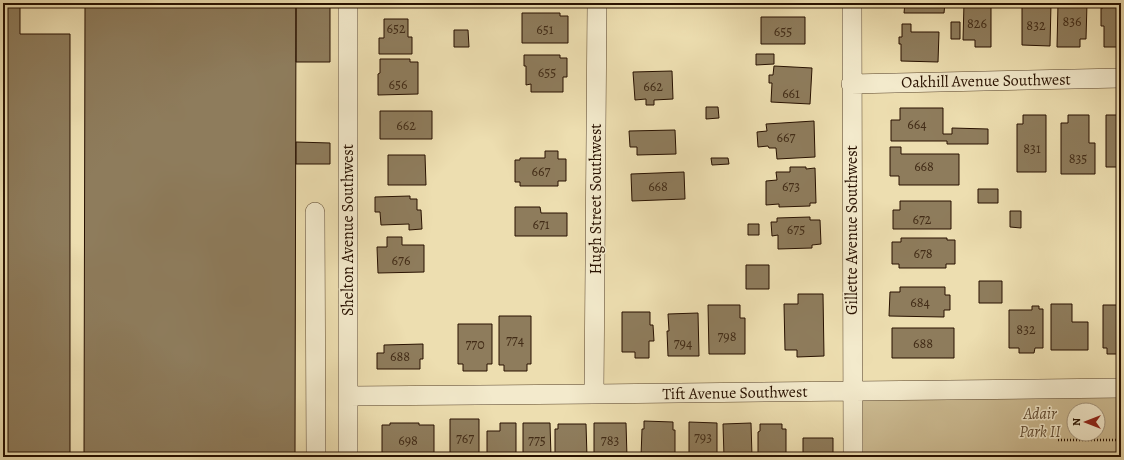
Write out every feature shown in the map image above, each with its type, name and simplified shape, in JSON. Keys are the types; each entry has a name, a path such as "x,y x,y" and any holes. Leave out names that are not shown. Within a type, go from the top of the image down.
{"street":[{"name":"Shelton Avenue Southwest","path":"348,3 348,457"},
{"name":"Hugh Street Southwest","path":"594,394 597,3"},
{"name":"Gillette Avenue Southwest","path":"852,3 853,457"},
{"name":"Oakhill Avenue Southwest","path":"851,84 1121,78"},
{"path":"315,212 316,457"},
{"name":"Tift Avenue Southwest","path":"348,396 1121,388"}],"path":[{"path":"1058,440 1121,440"}],"green space":[{"name":"Adair Park II","path":"1121,388 1121,457 853,457 854,391"}],"building":[{"path":"3,3 20,3 20,34 70,34 70,457 3,457"},
{"path":"85,3 296,3 295,457 84,457"},
{"path":"296,3 330,3 330,62 296,62"},
{"path":"905,3 945,3 944,13 904,13"},
{"path":"964,3 996,3 996,7 991,7 991,47 975,47 975,40 963,40"},
{"path":"1022,3 1051,4 1050,46 1022,45"},
{"path":"1058,3 1087,3 1086,39 1080,39 1080,47 1057,47"},
{"path":"1103,3 1121,3 1121,47 1104,47 1104,26 1101,26 1101,8 1103,8"},
{"path":"522,13 560,13 560,16 568,16 568,43 522,43"},
{"path":"761,17 805,17 805,44 761,44"},
{"path":"384,19 408,19 408,37 412,37 412,54 379,54 379,38 384,38"},
{"path":"951,22 960,22 960,39 951,39"},
{"path":"902,24 911,24 911,32 939,32 938,62 901,61 901,44 899,44 899,37 902,37"},
{"path":"454,30 468,30 469,47 454,47"},
{"path":"756,54 774,54 774,64 756,65"},
{"path":"524,55 560,55 560,58 567,58 567,77 563,77 563,92 531,92 531,84 526,85 526,66 524,66"},
{"path":"380,59 410,59 410,62 418,62 418,94 378,95"},
{"path":"774,66 812,68 810,104 771,102 772,83 769,83 769,75 773,75"},
{"path":"672,71 673,99 654,100 654,105 646,105 646,99 635,100 633,72"},
{"path":"706,107 718,107 719,118 706,119"},
{"path":"900,108 943,108 943,134 952,134 952,128 988,129 988,144 947,144 947,141 891,141 891,120 900,120"},
{"path":"380,111 432,111 432,139 380,139"},
{"path":"1023,115 1046,115 1046,172 1017,172 1017,124 1023,124"},
{"path":"1068,115 1089,115 1089,143 1095,143 1095,174 1061,174 1061,123 1068,123"},
{"path":"1106,115 1121,115 1121,167 1106,167"},
{"path":"814,121 815,157 777,159 776,148 769,148 768,146 758,147 757,132 767,131 766,124"},
{"path":"675,130 676,154 637,155 637,147 630,147 629,131"},
{"path":"296,142 330,143 330,164 296,164"},
{"path":"890,147 901,147 901,154 959,154 959,185 899,185 899,176 890,176"},
{"path":"545,151 558,151 558,159 566,159 566,181 558,181 558,186 520,186 520,182 515,182 515,160 520,160 520,158 545,158"},
{"path":"388,155 425,155 426,185 388,185"},
{"path":"711,158 728,158 729,164 712,165"},
{"path":"790,167 806,167 806,169 815,168 816,203 810,203 810,206 779,207 779,204 766,205 766,181 777,180 776,172 790,172"},
{"path":"684,172 685,199 632,201 631,174"},
{"path":"978,189 998,189 998,203 978,203"},
{"path":"410,196 410,199 417,199 417,210 421,210 422,229 409,230 409,224 381,225 380,212 375,212 375,197"},
{"path":"900,201 951,201 951,229 893,229 893,210 900,210"},
{"path":"515,207 540,207 541,213 567,213 567,236 515,236"},
{"path":"1010,211 1021,211 1021,228 1010,227"},
{"path":"810,217 810,220 820,220 821,244 812,245 812,248 778,249 778,235 772,236 771,222 777,222 777,218"},
{"path":"748,224 759,224 759,235 748,235"},
{"path":"387,237 402,237 402,245 424,245 424,272 378,273 377,247 387,247"},
{"path":"901,238 947,238 947,240 955,240 955,264 946,264 946,268 899,268 899,264 892,264 892,242 901,242"},
{"path":"746,265 769,265 769,289 746,289"},
{"path":"979,281 1002,281 1002,303 979,303"},
{"path":"900,287 945,287 945,295 950,295 950,310 944,310 944,317 889,316 890,292 900,292"},
{"path":"798,294 823,294 824,356 797,357 797,350 785,350 784,304 798,304"},
{"path":"1051,304 1072,304 1072,322 1088,322 1088,350 1051,350"},
{"path":"708,305 740,305 740,318 745,318 745,354 709,354"},
{"path":"1103,305 1121,305 1121,354 1107,354 1107,348 1103,348"},
{"path":"1032,306 1039,306 1039,309 1043,309 1043,348 1035,348 1034,353 1019,353 1019,348 1009,348 1009,310 1032,310"},
{"path":"622,312 650,312 650,325 653,325 654,341 649,341 649,358 635,358 635,352 622,352"},
{"path":"698,313 699,356 668,356 668,314"},
{"path":"499,316 531,316 531,364 527,364 527,371 504,371 504,365 499,365"},
{"path":"458,324 492,324 492,364 487,364 487,371 463,371 463,364 458,364"},
{"path":"892,328 954,328 954,358 892,358"},
{"path":"423,344 423,359 420,359 420,369 377,369 377,353 384,353 384,345"},
{"path":"450,419 479,419 479,457 450,457"},
{"path":"644,421 673,422 673,430 675,430 675,457 641,457 642,429 644,429"},
{"path":"689,422 717,423 717,457 689,457"},
{"path":"390,423 419,423 419,425 434,425 434,455 419,455 419,457 388,457 388,454 382,454 382,425 390,425"},
{"path":"500,423 516,423 516,457 487,457 487,431 500,431"},
{"path":"523,423 550,423 551,457 523,457"},
{"path":"594,423 626,423 627,457 594,457"},
{"path":"751,423 752,457 724,457 723,424"},
{"path":"558,424 586,424 587,457 555,457 555,429 558,429"},
{"path":"760,424 782,424 782,429 786,429 786,457 758,457 758,432 760,431"},
{"path":"803,438 833,438 833,457 803,457"}]}
